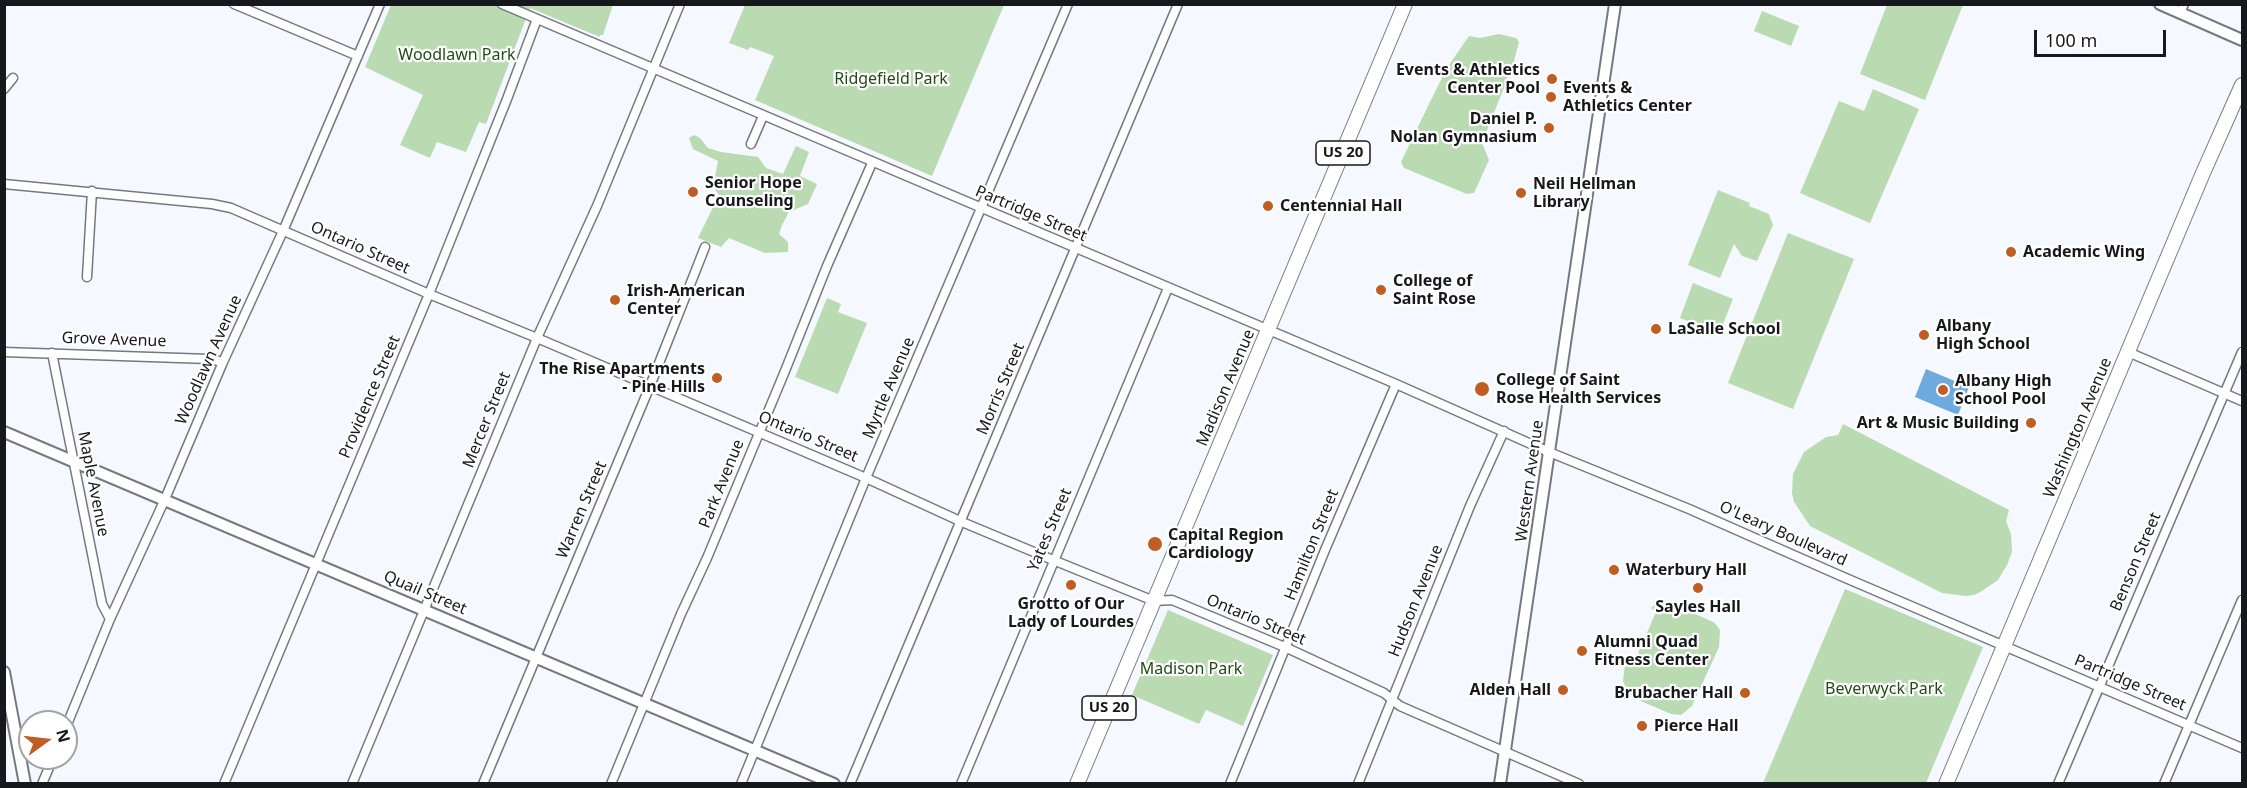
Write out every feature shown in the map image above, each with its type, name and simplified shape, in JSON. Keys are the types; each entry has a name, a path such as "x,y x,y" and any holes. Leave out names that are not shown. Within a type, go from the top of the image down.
{"main road":[{"name":"Madison Avenue","path":"1077,783 1405,4"},
{"name":"Washington Avenue","path":"1946,783 2242,86"}],"street":[{"path":"234,4 357,56"},
{"name":"Woodlawn Avenue","path":"73,710 110,619 283,231 380,4"},
{"name":"Partridge Street","path":"502,4 982,210 1396,384 1549,452"},
{"name":"Mercer Street","path":"352,783 537,338 597,206 680,4"},
{"name":"Myrtle Avenue","path":"741,783 866,478 1068,4"},
{"name":"Morris Street","path":"850,783 962,522 1178,4"},
{"name":"Western Avenue","path":"1500,783 1615,4"},
{"path":"2160,4 2182,9 2242,40"},
{"name":"Providence Street","path":"224,783 429,294 537,19"},
{"path":"4,89 13,78"},
{"path":"751,144 763,116"},
{"name":"Park Avenue","path":"611,783 827,266 873,163"},
{"name":"Ontario Street","path":"4,184 92,191 231,208 1053,560 1154,601 1172,600 1287,648 1384,693 1400,706 1579,783"},
{"path":"87,278 92,191"},
{"name":"Warren Street","path":"483,783 650,386 705,247"},
{"name":"Yates Street","path":"961,783 1168,288"},
{"name":"Grove Avenue","path":"4,352 209,358 223,362"},
{"path":"2128,352 2242,401"},
{"name":"Benson Street","path":"2058,783 2242,352"},
{"name":"Maple Avenue","path":"52,353 102,604 110,619"},
{"name":"Hamilton Street","path":"1230,783 1396,384"},
{"name":"Hudson Avenue","path":"1358,783 1470,506 1504,431"},
{"name":"Quail Street","path":"4,432 834,783"},
{"name":"O'Leary Boulevard","path":"1549,452 1689,509 2005,645"},
{"path":"2164,783 2242,600"},
{"name":"Partridge Street","path":"2005,645 2242,748"},
{"path":"4,672 25,783"}],"green space":[{"name":"Ridgefield Park","path":"745,4 1004,5 932,176 755,100 774,56 750,47 748,50 729,43"},
{"name":"Woodlawn Park","path":"391,5 613,5 603,35 600,37 530,8 486,124 479,122 466,152 437,142 430,158 400,145 423,95 365,67"},
{"path":"1887,5 1963,5 1925,100 1860,74"},
{"path":"1762,11 1799,26 1791,46 1754,31"},
{"path":"1499,34 1516,38 1519,42 1513,65 1482,143 1489,160 1474,193 1467,194 1404,168 1401,162 1428,106 1447,68 1469,36 1480,38"},
{"path":"1873,89 1919,109 1870,223 1800,193 1839,101 1864,111"},
{"path":"694,135 700,138 708,148 758,157 766,168 783,174 796,146 809,152 800,176 817,184 808,204 789,212 782,225 779,234 788,242 788,252 765,253 729,238 721,247 698,238 719,195 713,187 718,161 693,149 689,138"},
{"path":"1718,190 1750,203 1749,206 1769,214 1773,225 1757,261 1742,256 1734,244 1720,278 1688,265"},
{"path":"1788,233 1854,259 1793,409 1728,383"},
{"path":"1693,283 1733,299 1719,334 1680,318"},
{"path":"827,298 841,304 838,312 867,323 838,394 795,377"},
{"path":"1843,424 2009,510 2006,521 2011,534 2012,552 1998,580 1974,595 1942,593 1810,526 1794,502 1793,474 1804,452 1826,437 1838,435"},
{"name":"Beverwyck Park","path":"1845,589 1983,647 1926,783 1763,783"},
{"path":"1657,603 1673,609 1676,605 1715,623 1720,630 1719,647 1692,706 1681,715 1671,714 1629,696 1623,681 1625,664 1632,667 1656,612 1651,608"},
{"name":"Madison Park","path":"1168,610 1273,655 1243,726 1206,710 1199,724 1132,695"}],"water":[{"name":"Albany High School Pool","path":"1926,369 1969,387 1958,415 1915,397"}],"place":[{"name":"Events & Athletics Center Pool","path":"1552,79"},
{"name":"Events & Athletics Center","path":"1551,97"},
{"name":"Daniel P. Nolan Gymnasium","path":"1549,128"},
{"name":"Senior Hope Counseling","path":"693,192"},
{"name":"Neil Hellman Library","path":"1521,193"},
{"name":"Centennial Hall","path":"1268,206"},
{"name":"Academic Wing","path":"2011,252"},
{"name":"College of Saint Rose","path":"1381,290"},
{"name":"Irish-American Center","path":"615,300"},
{"name":"LaSalle School","path":"1656,329"},
{"name":"Albany High School","path":"1924,335"},
{"name":"The Rise Apartments - Pine Hills","path":"717,378"},
{"name":"College of Saint Rose Health Services","path":"1482,389"},
{"name":"Albany High School Pool","path":"1943,390"},
{"name":"Art & Music Building","path":"2031,423"},
{"name":"Capital Region Cardiology","path":"1155,544"},
{"name":"Waterbury Hall","path":"1614,570"},
{"name":"Grotto of Our Lady of Lourdes","path":"1071,585"},
{"name":"Sayles Hall","path":"1698,588"},
{"name":"Alumni Quad Fitness Center","path":"1582,651"},
{"name":"Alden Hall","path":"1563,690"},
{"name":"Brubacher Hall","path":"1745,693"},
{"name":"Pierce Hall","path":"1642,726"}]}
